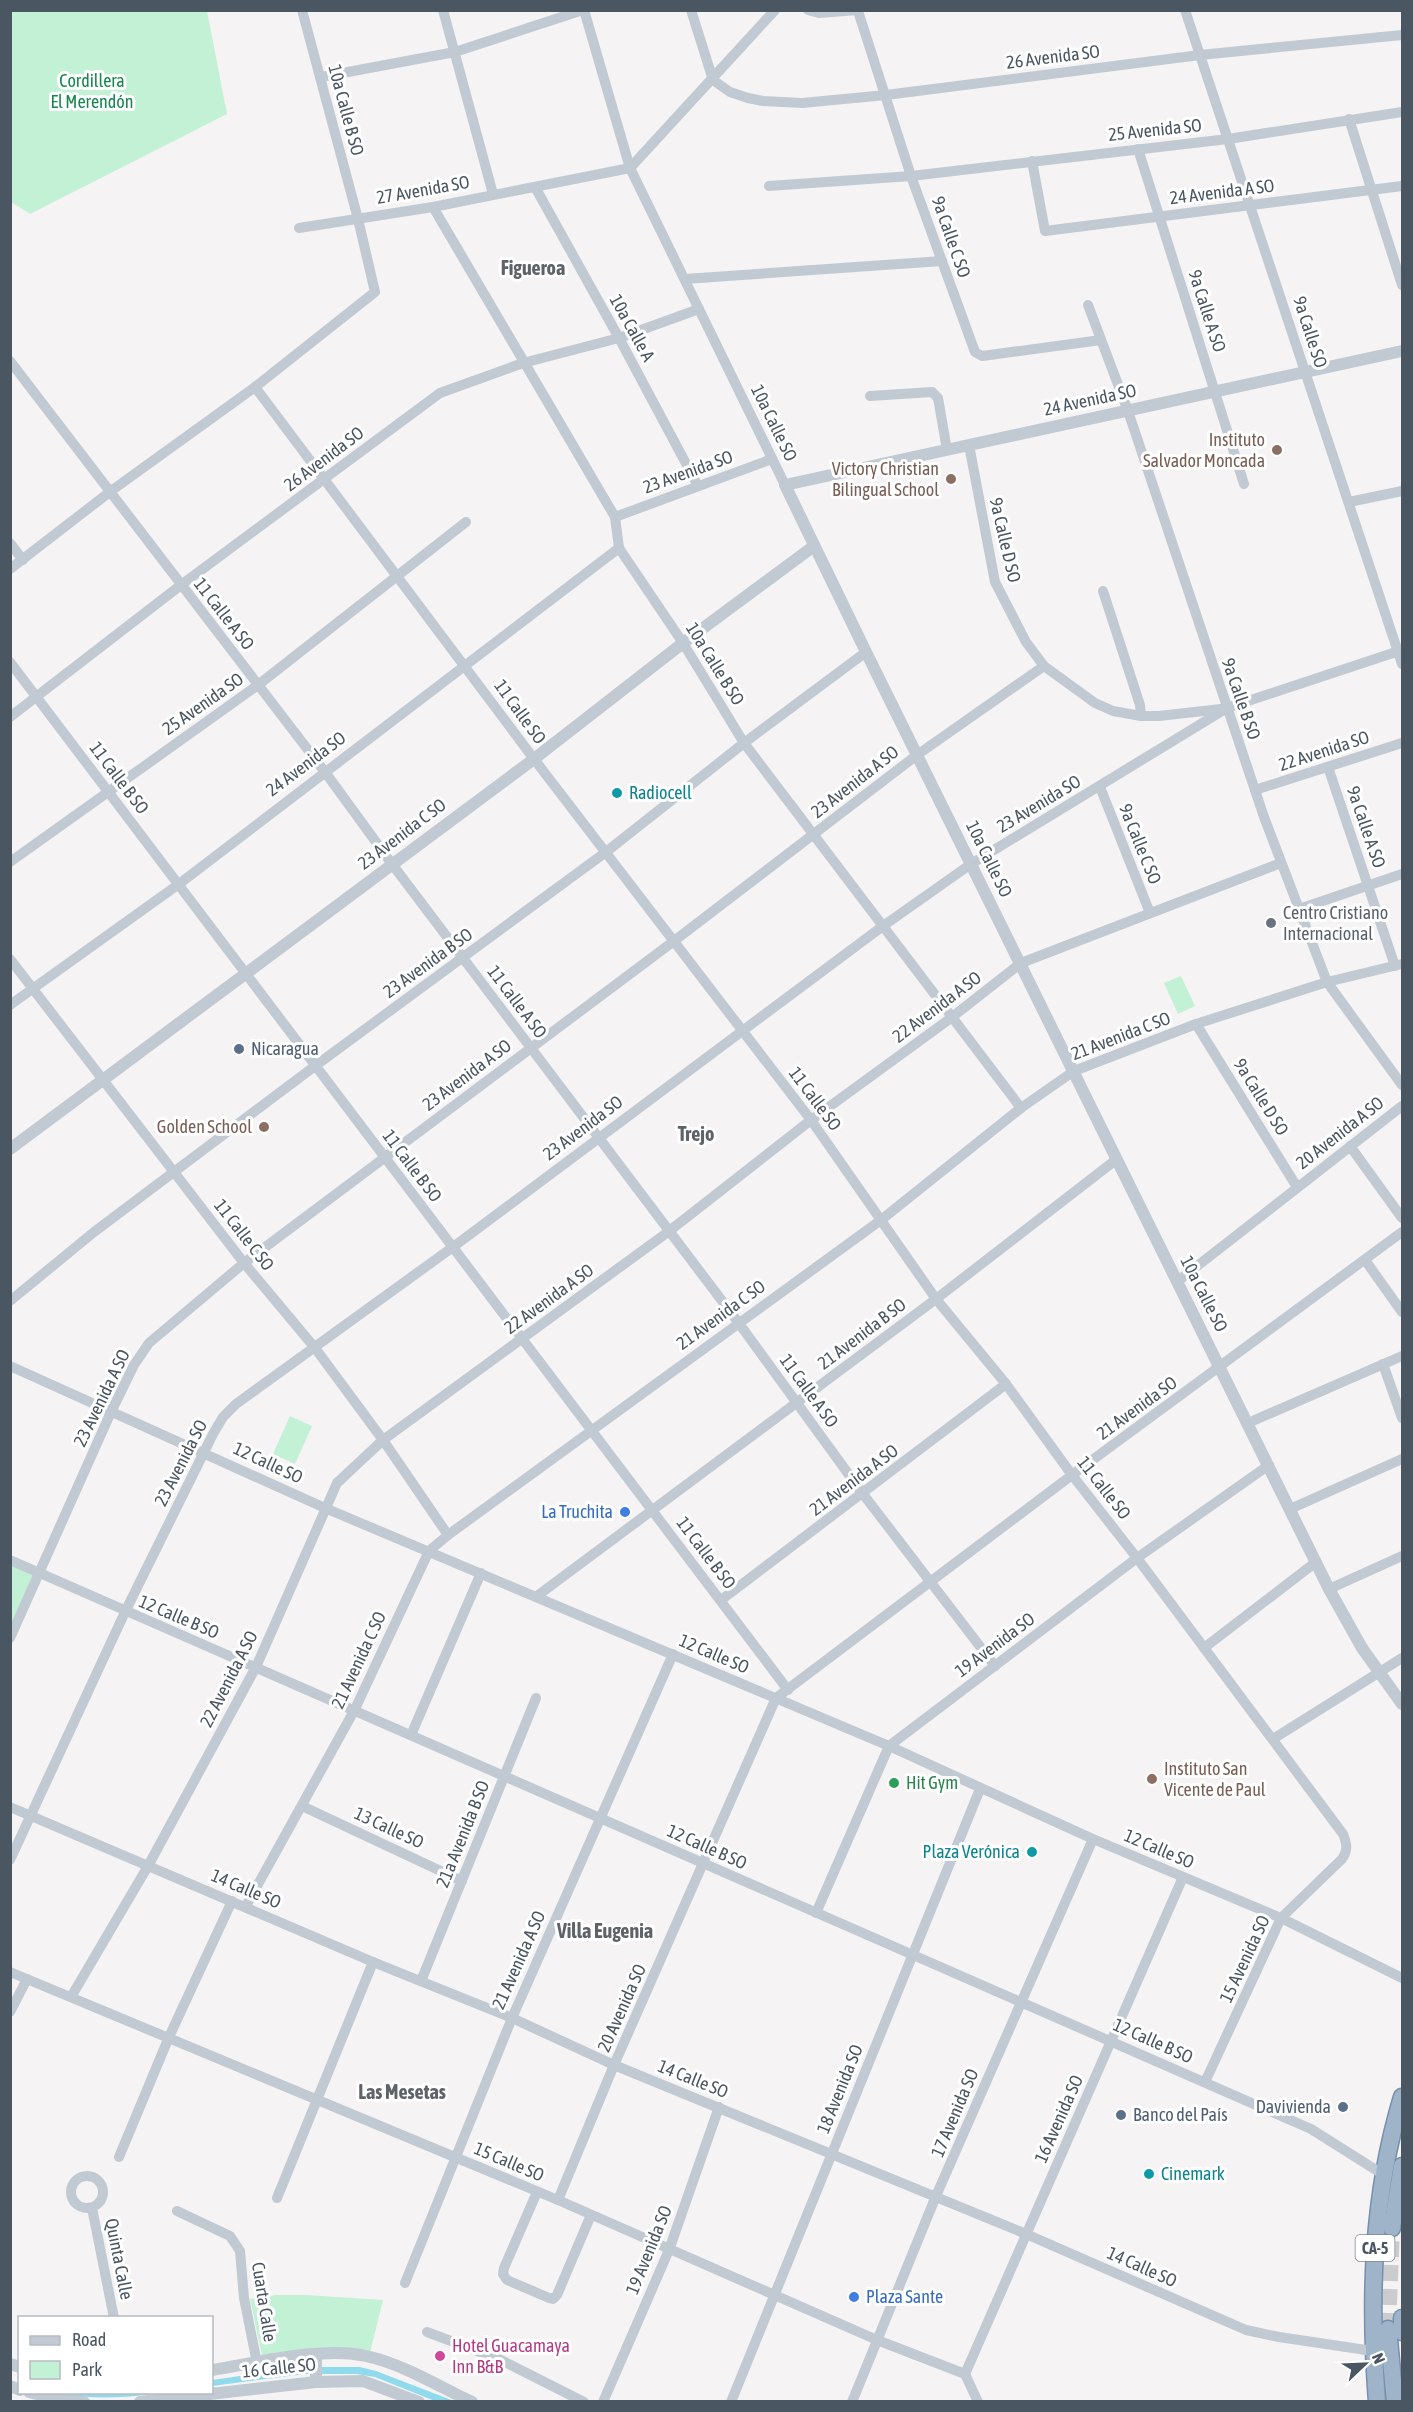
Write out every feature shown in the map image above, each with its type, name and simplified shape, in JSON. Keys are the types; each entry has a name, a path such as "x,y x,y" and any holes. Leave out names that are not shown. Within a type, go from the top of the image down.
{"highway":[{"name":"CA-5","path":"1377,2402 1372,2290 1376,2228 1384,2175 1402,2097"},
{"path":"1392,2228 1402,2166"},
{"path":"1395,2402 1399,2330 1402,2318"}],"street":[{"name":"10a Calle B SO","path":"302,10 358,219"},
{"path":"443,10 494,194"},
{"path":"321,77 455,52 584,10"},
{"name":"10a Calle SO","path":"584,10 630,168 866,652 1329,1588 1362,1648 1402,1704"},
{"path":"691,10 713,80"},
{"path":"630,168 775,10"},
{"path":"808,10 819,13 858,10"},
{"name":"9a Calle C SO","path":"858,10 911,176 975,352 982,356 1101,340"},
{"name":"9a Calle SO","path":"1185,10 1400,651 1402,664"},
{"name":"26 Avenida SO","path":"713,80 730,92 763,101 802,103 1200,55 1402,35"},
{"name":"25 Avenida SO","path":"769,186 911,176 1228,139 1402,112"},
{"path":"1349,119 1402,285"},
{"name":"9a Calle A SO","path":"1138,149 1244,484"},
{"name":"24 Avenida A SO","path":"1032,161 1045,231 1402,186"},
{"name":"27 Avenida SO","path":"10,569 111,491 255,387 375,292 358,219 433,207 630,168"},
{"name":"10a Calle A","path":"534,187 619,338 698,486"},
{"name":"10a Calle B SO","path":"433,207 615,517 619,548 683,642 744,743 812,836 1020,1108"},
{"path":"299,228 358,219"},
{"path":"685,279 942,261"},
{"name":"9a Calle B SO","path":"1088,305 1128,411 1170,553 1281,863 1327,982 1402,1085"},
{"name":"26 Avenida SO","path":"10,717 181,585 440,393 523,363 619,338 699,309"},
{"name":"24 Avenida SO","path":"785,485 1402,351"},
{"name":"11 Calle A SO","path":"10,361 325,772 462,958 798,1402 863,1494 995,1666"},
{"name":"11 Calle SO","path":"255,387 467,666 534,759 811,1120 936,1299 1006,1384 1343,1834"},
{"path":"870,396 932,392 935,394 938,398 947,450"},
{"name":"9a Calle D SO","path":"969,445 995,582 1026,642 1044,666 1095,703 1113,711 1141,716 1195,713 1227,708"},
{"name":"23 Avenida SO","path":"615,517 772,459"},
{"path":"1349,502 1402,491"},
{"name":"25 Avenida SO","path":"10,862 258,685 466,522"},
{"path":"10,543 23,560"},
{"name":"23 Avenida C SO","path":"10,1149 534,759 683,642 814,546"},
{"name":"24 Avenida SO","path":"10,1005 179,884 619,548"},
{"path":"1103,591 1140,705 1141,716"},
{"name":"23 Avenida SO","path":"10,1860 125,1612 223,1417 236,1404 453,1247 883,926 971,864 1227,708 1400,651"},
{"name":"23 Avenida B SO","path":"10,1301 49,1267 315,1066 606,852 744,743 866,652"},
{"name":"11 Calle B SO","path":"10,662 788,1689"},
{"name":"23 Avenida A SO","path":"40,1573 111,1412 134,1365 148,1343 244,1263 674,941 917,755 1044,666"},
{"name":"22 Avenida SO","path":"1255,790 1402,743"},
{"name":"9a Calle A SO","path":"1328,767 1368,885 1399,965"},
{"name":"9a Calle C SO","path":"1100,787 1150,913"},
{"name":"22 Avenida A SO","path":"71,1997 148,1866 256,1667 337,1483 383,1440 668,1232 811,1120 951,1018 1021,963 1281,863"},
{"path":"1299,909 1402,874"},
{"name":"11 Calle C SO","path":"10,959 244,1263 315,1348 383,1440 448,1535"},
{"name":"21 Avenida C SO","path":"246,1906 355,1709 429,1551 448,1535 880,1220 1020,1108 1074,1071 1196,1024 1327,982 1399,965"},
{"name":"9a Calle D SO","path":"1196,1024 1297,1187"},
{"name":"20 Avenida A SO","path":"1297,1187 1402,1106"},
{"path":"1350,1146 1402,1218"},
{"name":"21 Avenida B SO","path":"537,1596 936,1299 1117,1159"},
{"path":"1178,1281 1297,1187"},
{"name":"21 Avenida SO","path":"776,1698 1072,1475 1402,1232"},
{"path":"1365,1260 1402,1312"},
{"path":"1248,1423 1402,1356"},
{"path":"1383,1364 1402,1418"},
{"name":"12 Calle SO","path":"10,1366 325,1508 889,1746 1093,1839 1281,1918 1402,1978"},
{"name":"21 Avenida A SO","path":"721,1600 1006,1384"},
{"path":"1290,1509 1402,1459"},
{"name":"19 Avenida SO","path":"816,1913 889,1746 1137,1558 1269,1465"},
{"path":"1329,1588 1402,1556"},
{"name":"12 Calle B SO","path":"10,1560 1311,2128 1384,2175"},
{"path":"1204,1648 1316,1562"},
{"path":"10,1638 40,1573"},
{"path":"411,1735 481,1573"},
{"name":"21 Avenida A SO","path":"405,2283 512,2018 673,1654"},
{"path":"1273,1739 1402,1658"},
{"name":"21a Avenida B SO","path":"421,1982 536,1698"},
{"name":"20 Avenida SO","path":"558,2200 614,2065 776,1698"},
{"name":"18 Avenida SO","path":"731,2402 980,1789"},
{"name":"13 Calle SO","path":"302,1806 462,1881"},
{"name":"14 Calle SO","path":"10,1807 373,1962 512,2018 614,2065 831,2152 1026,2234 1246,2330 1373,2350"},
{"name":"15 Avenida SO","path":"1205,2082 1281,1918 1342,1859 1346,1853 1347,1843 1343,1834"},
{"name":"17 Avenida SO","path":"852,2402 936,2196 1093,1839"},
{"name":"16 Avenida SO","path":"965,2374 1184,1877"},
{"path":"119,2157 169,2037 232,1901"},
{"path":"277,2198 373,1962"},
{"name":"15 Calle SO","path":"10,1972 558,2200 877,2340 965,2374"},
{"path":"10,2012 27,1978"},
{"name":"19 Avenida SO","path":"603,2402 669,2250 718,2107"},
{"path":"537,2192 504,2268 503,2274 507,2280 549,2298 557,2295 591,2216"},
{"name":"Quinta Calle","path":"92,2208 114,2316"},
{"name":"Cuarta Calle","path":"177,2211 230,2236 240,2252 244,2298 257,2363"},
{"path":"427,2332 501,2360 584,2402"},
{"name":"16 Calle SO","path":"213,2370 257,2363 354,2354 369,2356 403,2369 472,2402"},
{"path":"316,2357 316,2379"},
{"path":"965,2374 978,2402"},
{"name":"16 Calle SO","path":"140,2402 215,2397 316,2379 363,2381 419,2402"},
{"path":"36,2394 56,2400 84,2402"}],"green space":[{"name":"Cordillera El Merendón","path":"10,11 207,11 227,114 30,214 11,202"},
{"path":"1181,976 1195,1006 1178,1014 1164,983"},
{"path":"290,1416 312,1426 295,1464 273,1454"},
{"path":"11,1564 35,1575 11,1630"},
{"path":"276,2295 383,2300 369,2357 345,2357 264,2365 250,2299"}],"water":[{"path":"305,2367 360,2367 454,2401 435,2401 375,2377 357,2374 305,2374 213,2386 213,2380"},
{"path":"66,2394 152,2394 98,2398"}],"tunnel":[{"path":"1388,2329 1392,2228"}],"place":[{"name":"Instituto Salvador Moncada","path":"1277,450"},
{"name":"Victory Christian Bilingual School","path":"951,479"},
{"name":"Radiocell","path":"617,793"},
{"name":"Centro Cristiano Internacional","path":"1271,923"},
{"name":"Nicaragua","path":"239,1049"},
{"name":"Golden School","path":"264,1127"},
{"name":"La Truchita","path":"625,1512"},
{"name":"Instituto San Vicente de Paul","path":"1152,1779"},
{"name":"Hit Gym","path":"894,1783"},
{"name":"Plaza Verónica","path":"1032,1852"},
{"name":"Davivienda","path":"1343,2107"},
{"name":"Banco del País","path":"1121,2115"},
{"name":"Cinemark","path":"1149,2174"},
{"name":"Plaza Sante","path":"854,2297"},
{"name":"Hotel Guacamaya Inn B&B","path":"440,2356"}],"district":[{"name":"Figueroa","path":"533,268"},
{"name":"Trejo","path":"696,1134"},
{"name":"Villa Eugenia","path":"605,1931"},
{"name":"Las Mesetas","path":"402,2092"}]}
